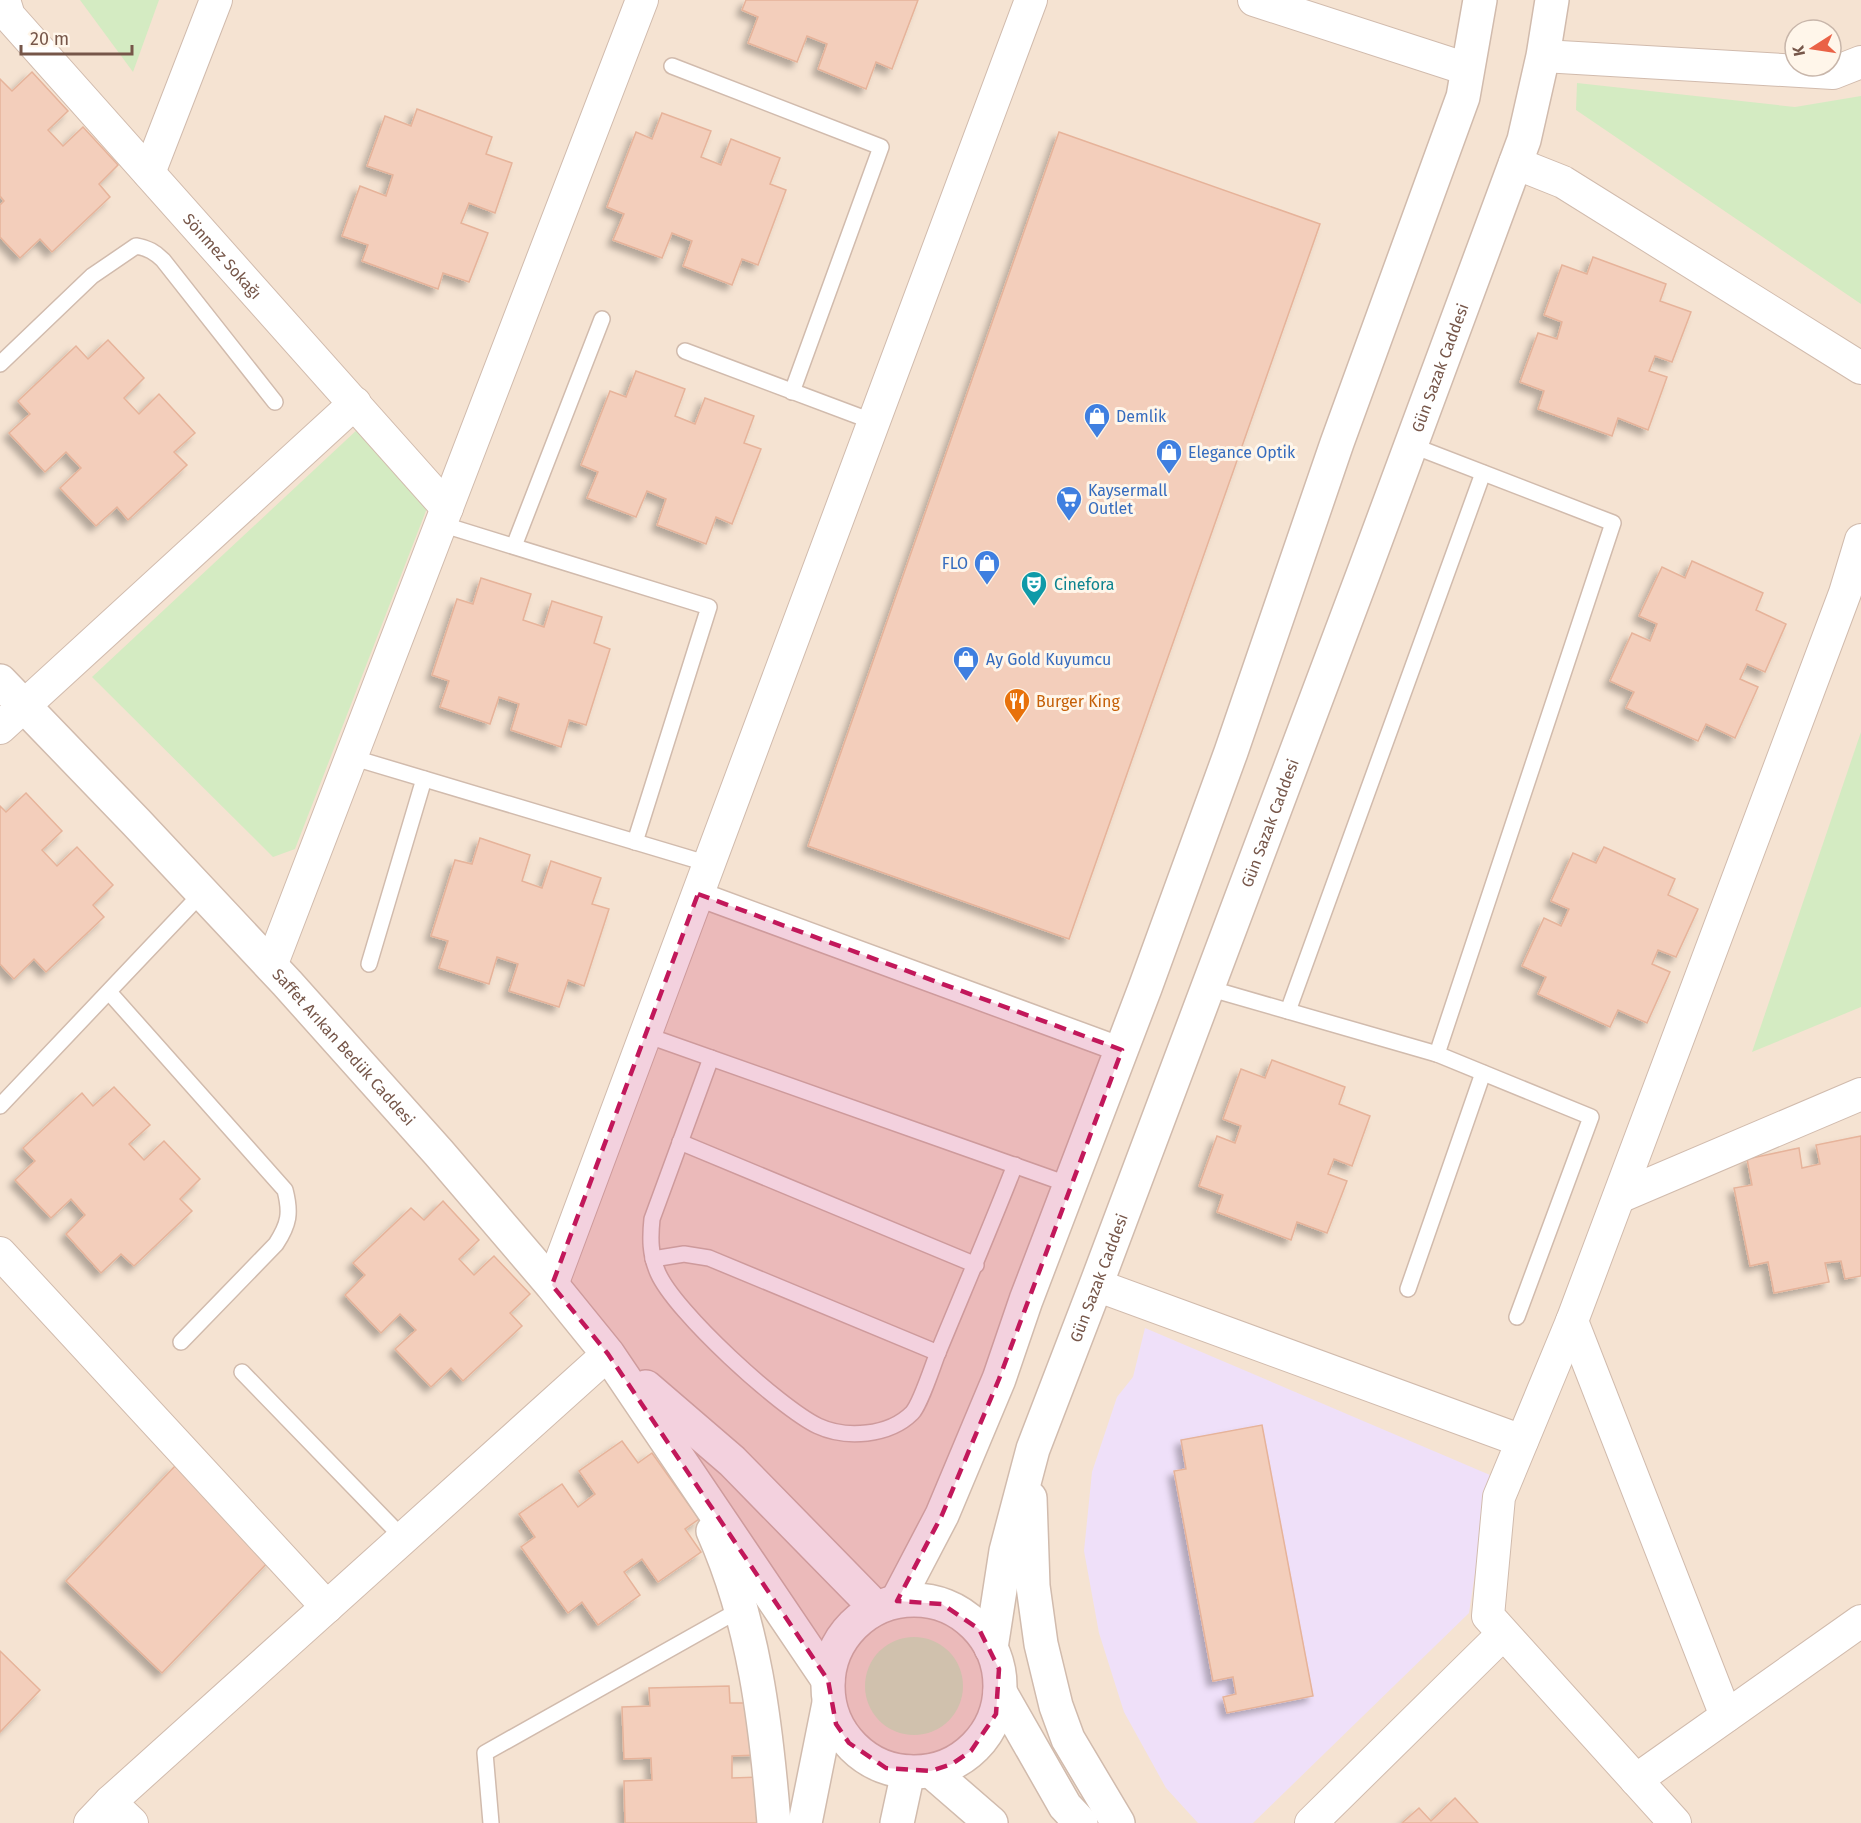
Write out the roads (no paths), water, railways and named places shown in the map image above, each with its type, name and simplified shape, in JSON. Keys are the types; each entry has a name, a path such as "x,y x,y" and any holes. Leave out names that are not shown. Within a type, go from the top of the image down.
{"street":[{"name":"Sönmez Sokağı","path":"4,0 9,16 355,403 444,516"},
{"path":"149,173 216,0"},
{"path":"271,966 642,0"},
{"path":"552,1285 1031,0"},
{"path":"1254,0 1467,69"},
{"path":"886,1604 942,1515 968,1458 1122,1050 1232,752 1337,443 1463,97 1480,0"},
{"name":"Gün Sazak Caddesi","path":"992,1647 1006,1551 1033,1449 1208,988 1524,140 1543,56 1552,0"},
{"path":"1543,56 1833,73 1861,62"},
{"path":"1515,163 1563,182 1861,368"},
{"path":"0,728 355,403"},
{"path":"1675,1823 1488,1616 1499,1497 1572,1321 1619,1197 1845,593 1861,540"},
{"name":"Saffet Arıkan Bedük Caddesi","path":"0,681 271,966 439,1153 608,1354 663,1433"},
{"path":"698,894 1122,1050"},
{"path":"1619,1197 1861,1094"},
{"path":"0,1253 327,1607"},
{"path":"1096,1285 1522,1441"},
{"path":"1572,1321 1726,1716"},
{"path":"110,1816 327,1607 608,1354 732,1461 886,1604"},
{"path":"663,1433 694,1490 716,1539 741,1609 764,1718 774,1823"},
{"path":"663,1433 829,1692 836,1725 849,1743 866,1758 886,1768 919,1772 952,1764 971,1751 986,1734 996,1714 1000,1692 999,1669 992,1647 979,1629 962,1614 942,1604 919,1599 886,1604 857,1620 842,1638 832,1658 829,1692 805,1823"},
{"path":"1033,1449 1030,1502 1031,1555 1046,1671 1068,1739 1118,1823"},
{"path":"1636,1780 1861,1621"},
{"path":"1311,1823 1503,1634"},
{"path":"1000,1692 1065,1806 1081,1823"},
{"path":"897,1823 919,1772"},
{"path":"919,1772 991,1823"}],"lane":[{"path":"672,66 881,147 792,392"},
{"path":"0,364 92,276 136,246 151,249 163,260 275,402"},
{"path":"514,546 602,319"},
{"path":"685,351 874,422"},
{"path":"1411,445 1613,524 1437,1054"},
{"path":"1288,1011 1483,473"},
{"path":"444,516 514,546 709,607 635,842"},
{"path":"351,757 709,864"},
{"path":"369,964 424,779"},
{"path":"0,1106 202,893"},
{"path":"1208,988 1437,1054 1591,1118 1517,1317"},
{"path":"109,992 285,1190 288,1203 289,1216 285,1231 276,1244 181,1342"},
{"path":"645,1035 1070,1185"},
{"path":"711,1058 652,1219 650,1239 652,1259 658,1275 668,1289 728,1355 789,1406 817,1426 835,1432 871,1433 886,1428 913,1412 976,1265 1015,1166"},
{"path":"1408,1289 1483,1073"},
{"path":"680,1142 976,1265"},
{"path":"652,1259 684,1254 708,1258 938,1353"},
{"path":"242,1372 403,1538"},
{"path":"491,1823 485,1753 741,1609"}],"place":[{"name":"Demlik","path":"1097,439"},
{"name":"Elegance Optik","path":"1169,475"},
{"name":"Kaysermall Outlet","path":"1069,522"},
{"name":"FLO","path":"987,586"},
{"name":"Cinefora","path":"1034,607"},
{"name":"Ay Gold Kuyumcu","path":"966,682"},
{"name":"Burger King","path":"1017,724"}]}
